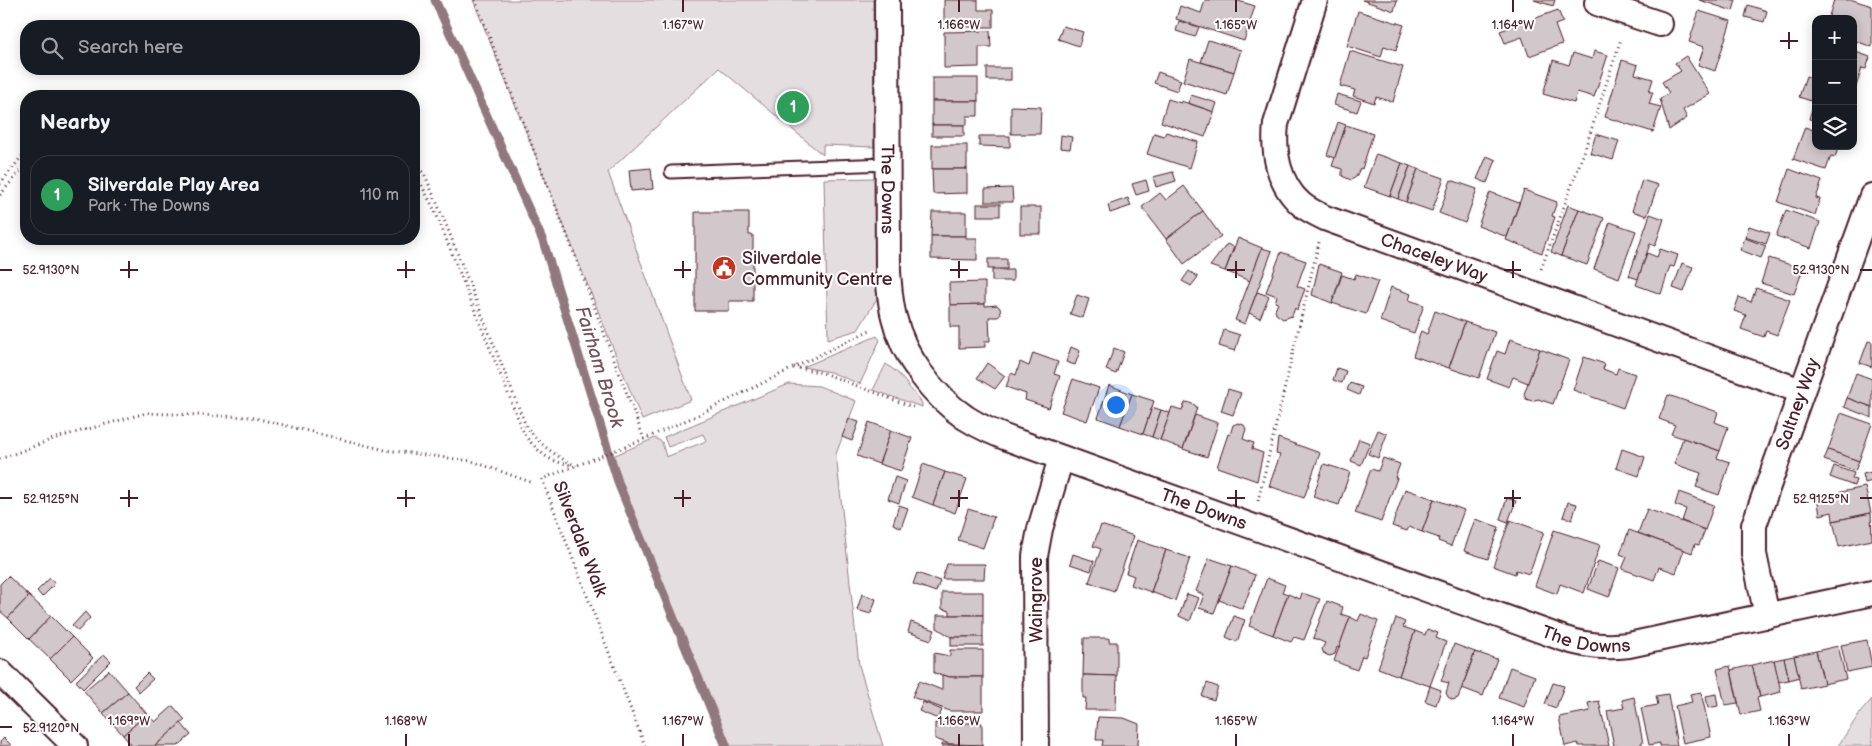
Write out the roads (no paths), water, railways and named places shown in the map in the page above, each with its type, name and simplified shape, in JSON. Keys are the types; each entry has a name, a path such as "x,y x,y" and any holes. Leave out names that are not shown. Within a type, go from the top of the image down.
{"street":[{"name":"The Downs","path":"887,0 888,271 890,297 894,318 903,343 914,363 930,385 949,405 965,418 985,429 1061,458 1567,640 1593,646 1610,648 1629,645 1872,593"},
{"name":"Chaceley Way","path":"1315,0 1276,124 1275,140 1281,173 1301,205 1325,218 1801,391"},
{"path":"1597,3 1631,7 1660,24"},
{"name":"Saltney Way","path":"1767,616 1754,554 1754,525 1872,196"},
{"name":"Waingrove","path":"1036,746 1035,556 1040,529 1061,458"},
{"path":"0,672 75,746"}],"lane":[{"path":"671,172 888,164"}],"waterway":[{"name":"Fairham Brook","path":"435,0 543,241 619,485 726,746"}],"place":[{"name":"Silverdale Play Area","path":"793,107"},
{"name":"Silverdale Community Centre","path":"724,268"}]}
